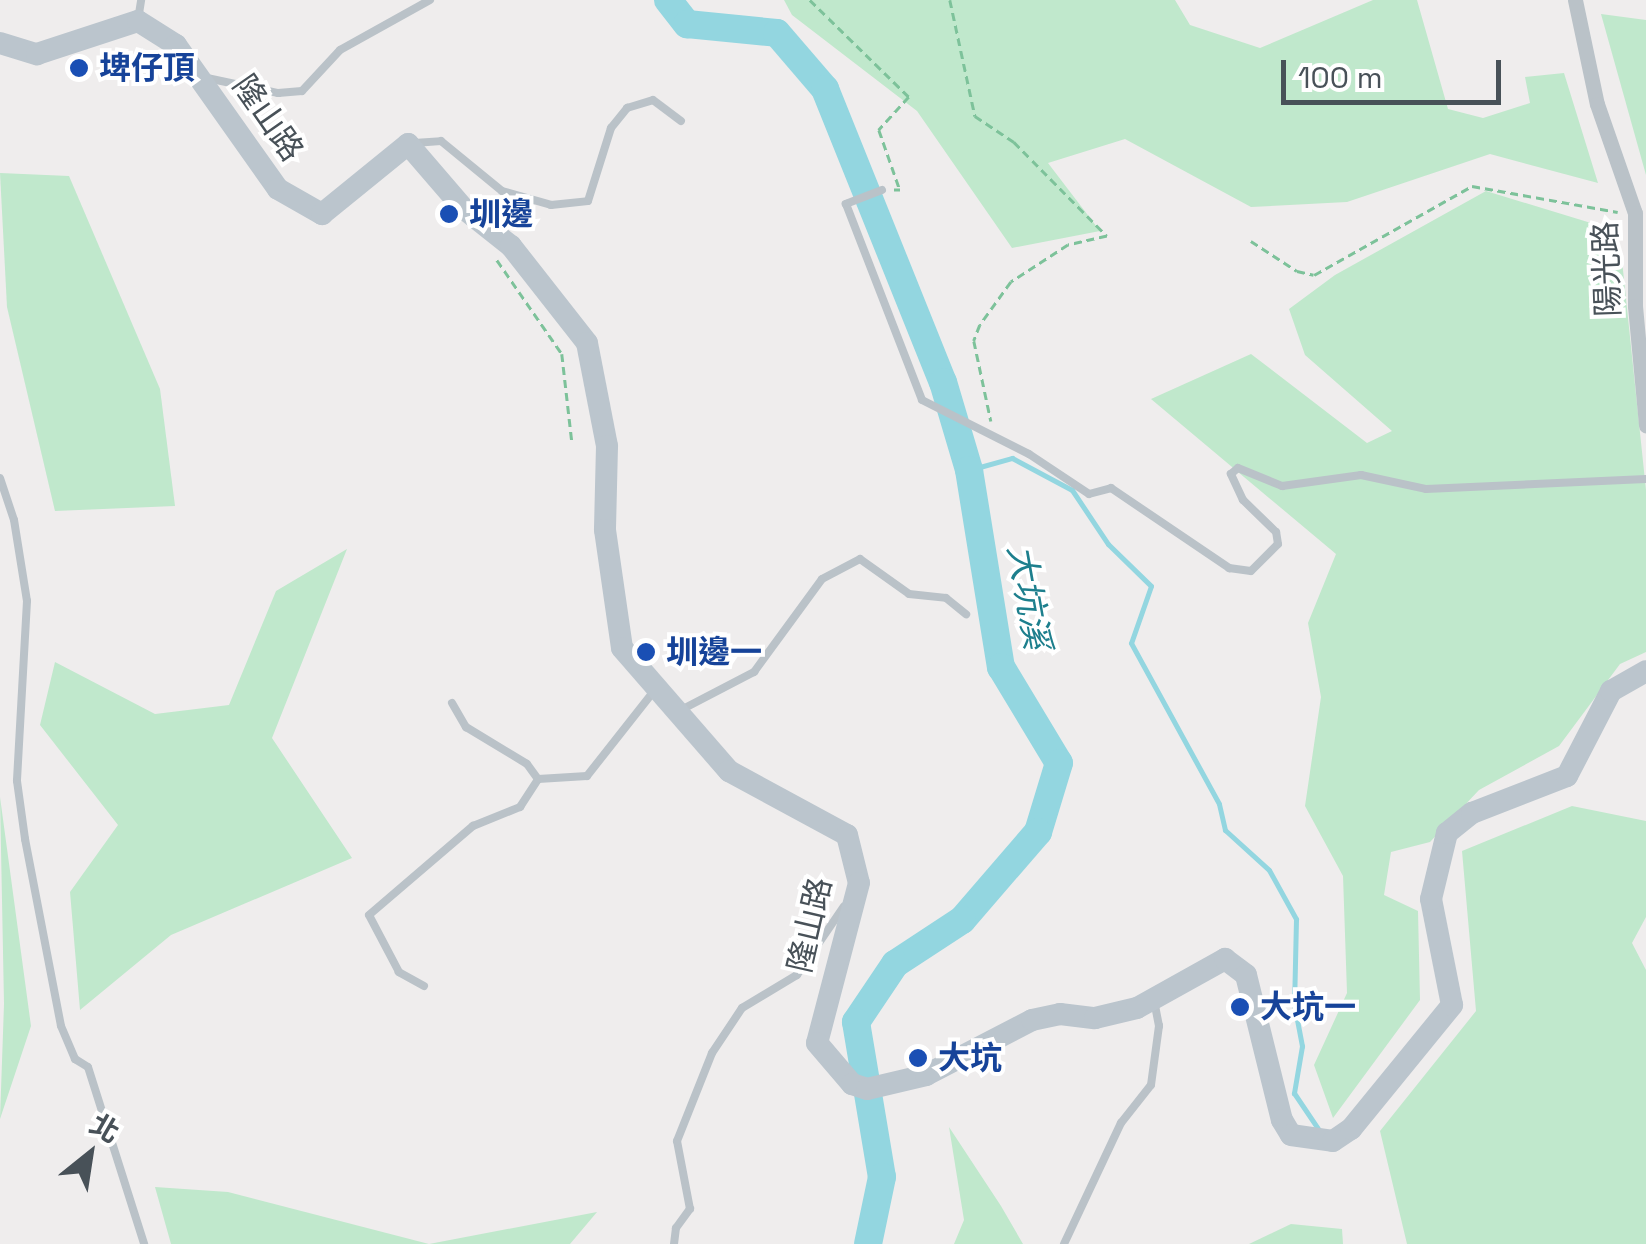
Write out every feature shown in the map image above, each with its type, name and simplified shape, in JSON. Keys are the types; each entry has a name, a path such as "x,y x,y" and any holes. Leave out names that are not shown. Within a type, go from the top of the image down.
{"street":[{"name":"陽光路","path":"1575,0 1597,104 1636,213 1635,306 1646,425"},
{"name":"隆山路","path":"0,43 38,54 140,11 176,45 278,189 322,214 408,144 487,227 511,246 587,342 606,446 605,530 622,648 729,771 847,835 859,883 817,1043 839,1075 866,1089 907,1081 1032,1020 1060,1014 1094,1018 1153,997 1225,960 1246,975 1292,1135 1313,1143 1351,1129 1452,1005 1431,899 1446,834 1472,813 1567,776 1610,692 1646,671"}],"lane":[{"path":"200,76 278,93 302,90 340,50 430,0"},
{"path":"408,144 441,141 502,190 551,205 588,201 611,128 627,108 652,100 681,121"},
{"path":"882,190 846,204 922,400 934,411 996,439 1089,494 1111,488 1229,568 1251,571 1278,544 1276,532 1242,500 1232,474 1238,468 1282,486 1362,475 1426,488 1646,479"},
{"path":"0,478 14,520 27,601 17,781 25,839 61,1026 75,1058 88,1067 144,1244"},
{"path":"678,711 754,672 822,579 860,559 909,594 946,598 966,614"},
{"path":"538,779 586,776 657,687"},
{"path":"452,703 466,727 527,764 538,779"},
{"path":"424,986 399,972 369,915 474,826 520,807 538,779"},
{"path":"674,1244 676,1228 690,1209 677,1140 712,1053 742,1008 798,975 859,883"},
{"path":"1064,1244 1121,1123 1150,1085 1159,1026 1153,997"}],"path":[{"path":"810,0 909,97 879,130 900,190 882,190"},
{"path":"950,0 975,116 1014,142 1108,236 1068,244 1011,282 980,324 974,340 996,439"},
{"path":"1251,241 1297,272 1314,275 1472,186 1586,210 1636,213"},
{"path":"487,227 500,272 562,354 572,442"}],"green space":[{"path":"784,0 1175,0 1190,25 1260,48 1373,0 1417,0 1448,109 1483,118 1530,103 1525,77 1564,73 1598,183 1490,154 1347,202 1251,207 1125,139 1048,163 1100,231 1012,248 917,111 792,15"},
{"path":"1601,14 1646,20 1646,175"},
{"path":"0,173 69,176 160,389 175,506 55,511 7,307"},
{"path":"1486,191 1591,223 1621,251 1646,490 1646,652 1620,664 1559,746 1479,790 1430,842 1391,852 1384,895 1418,911 1420,1000 1333,1118 1314,1065 1347,993 1343,876 1305,806 1321,697 1308,623 1336,554 1151,399 1251,354 1367,443 1392,431 1305,355 1289,309 1335,275"},
{"path":"347,549 272,738 352,858 171,935 80,1010 70,892 118,825 40,725 55,662 155,714 229,705 276,591"},
{"path":"0,797 31,1026 0,1119 4,1004"},
{"path":"1572,806 1646,821 1646,917 1632,943 1646,970 1646,1244 1407,1244 1380,1131 1476,1011 1462,851"},
{"path":"949,1127 1023,1244 954,1244 964,1220"},
{"path":"155,1187 228,1192 429,1244 171,1244"},
{"path":"597,1212 570,1244 429,1244"},
{"path":"1291,1224 1342,1229 1343,1244 1249,1244"}],"waterway":[{"name":"大坑溪","path":"668,0 687,24 777,33 825,89 943,382 969,470 1001,667 1059,763 1038,832 962,920 895,964 856,1022 882,1177 868,1244"},
{"path":"969,470 1012,458 1072,490 1108,544 1151,586 1131,643 1219,804 1225,830 1269,870 1296,919 1294,1004 1302,1046 1294,1093 1319,1130"}],"place":[{"name":"埤仔頂","path":"79,68"},
{"name":"圳邊","path":"449,214"},
{"name":"圳邊一","path":"646,652"},
{"name":"大坑一","path":"1240,1007"},
{"name":"大坑","path":"918,1058"}]}
